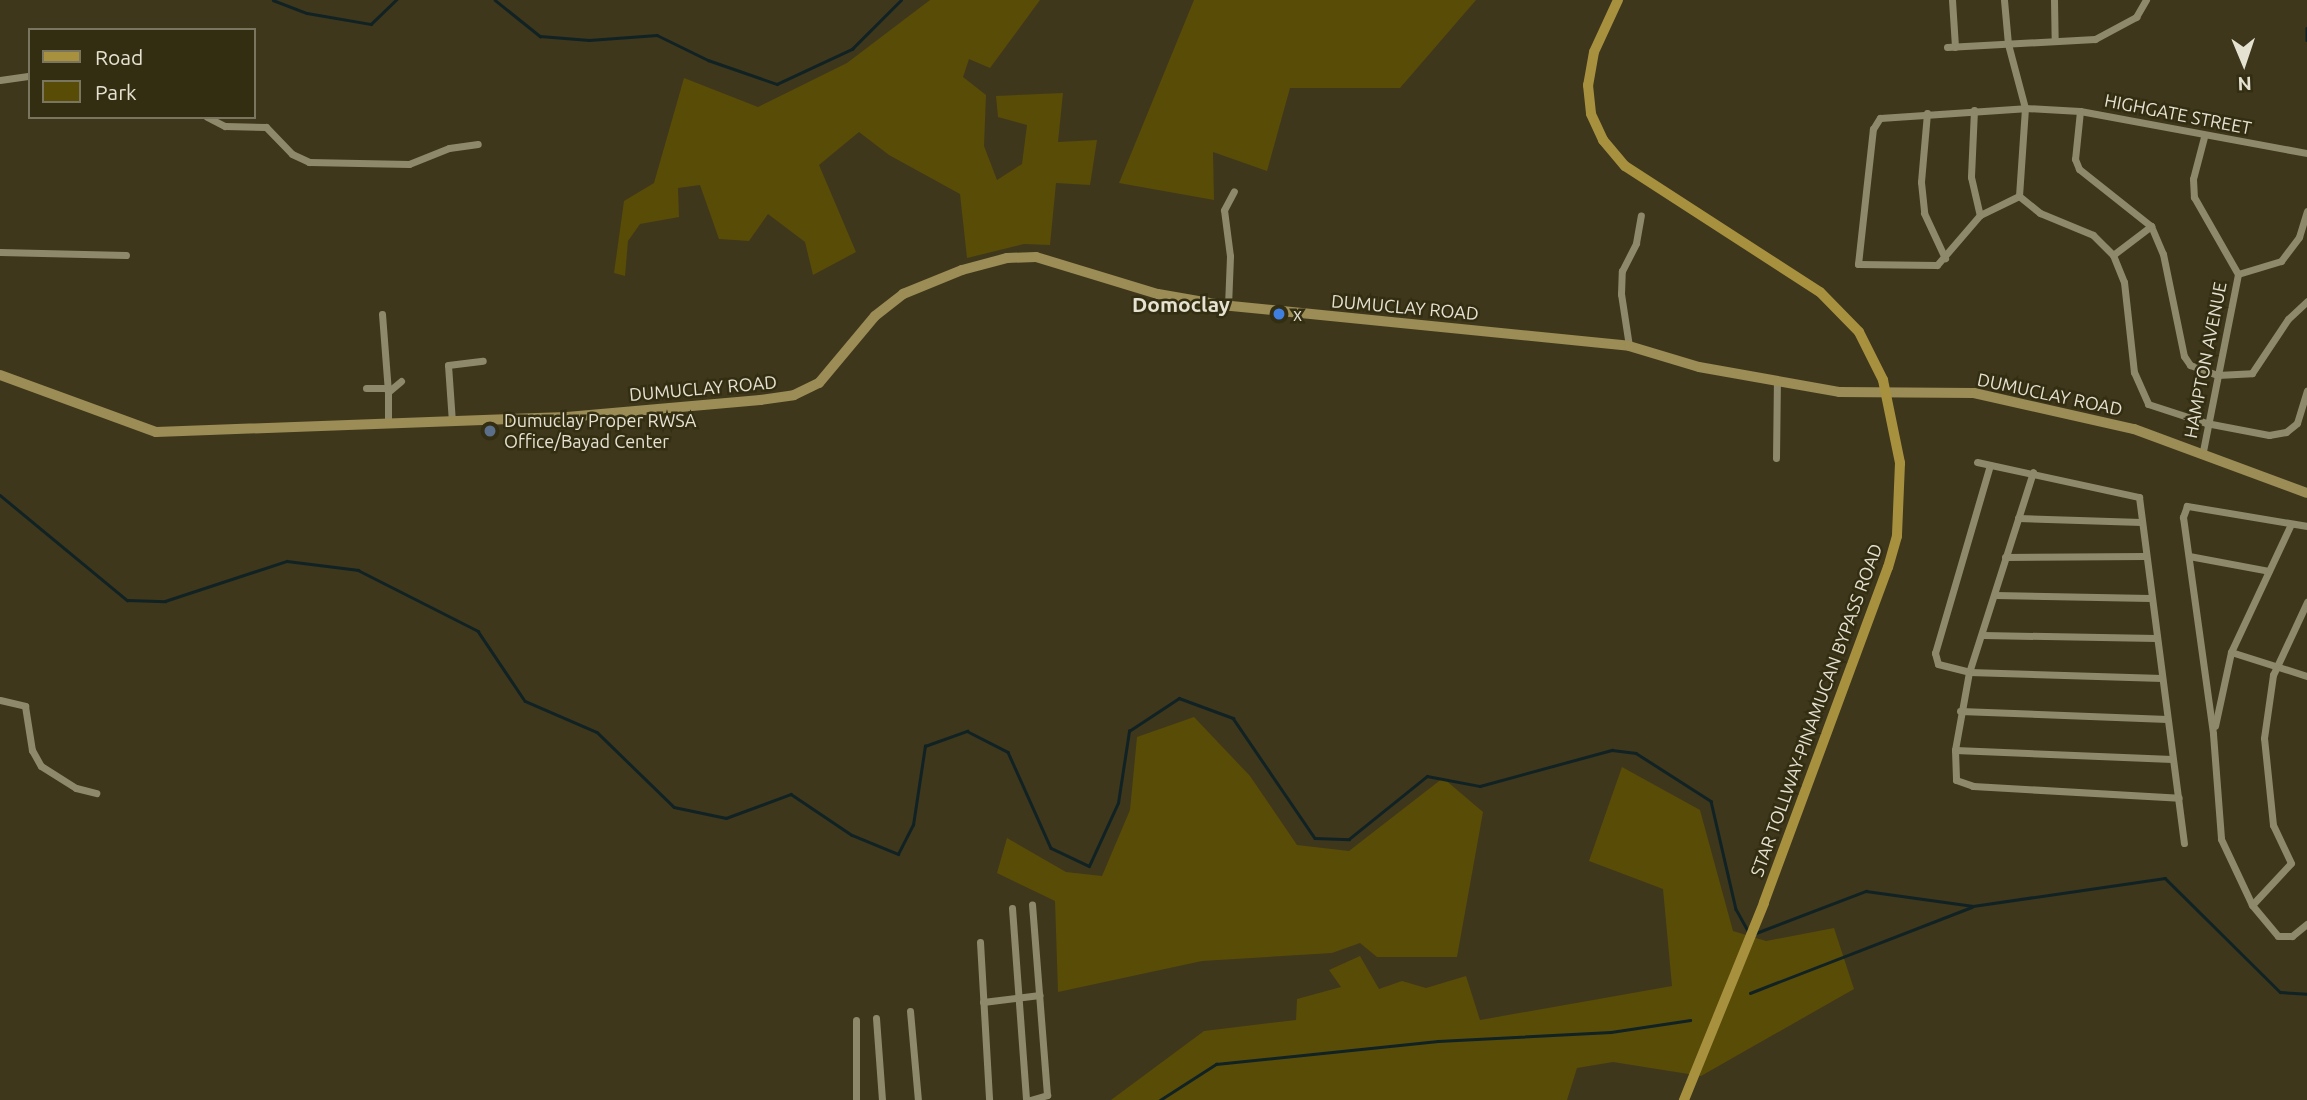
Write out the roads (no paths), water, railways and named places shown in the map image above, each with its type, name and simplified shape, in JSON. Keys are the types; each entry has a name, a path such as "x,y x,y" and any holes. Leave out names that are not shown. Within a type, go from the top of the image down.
{"main road":[{"name":"STAR TOLLWAY-PINAMUCAN BYPASS ROAD","path":"1618,0 1594,52 1589,77 1591,114 1603,140 1625,166 1820,292 1859,332 1879,368 1900,463 1897,536 1764,903 1684,1100"}],"street":[{"path":"1952,0 1951,47 2055,39 2095,39 2136,17 2146,0"},
{"path":"2004,0 2008,44 2025,108 2019,196"},
{"path":"2054,0 2055,39"},
{"path":"0,80 28,76"},
{"name":"HIGHGATE STREET","path":"1945,258 1922,268 1858,264 1876,120 1975,110 2025,108 2080,111 2132,118 2204,137 2307,153"},
{"path":"1975,110 1971,177 1980,215"},
{"path":"2080,111 2075,159 2080,169 2151,226 2163,254 2184,356 2198,372 2241,376 2260,367 2288,319 2307,301"},
{"path":"1927,114 1921,182 1924,213 1945,258 1980,215 2019,196"},
{"path":"211,119 225,126 266,127 292,154 309,162 408,164 449,148 478,144"},
{"path":"2204,137 2193,179 2194,197 2238,274 2281,261 2300,237 2307,211"},
{"path":"1228,306 1230,256 1224,211 1234,191"},
{"path":"2019,196 2040,213 2093,235 2113,255 2124,282 2139,390 2148,404 2206,423 2269,435 2286,432 2297,423 2307,390"},
{"path":"1629,346 1620,293 1622,271 1636,243 1641,215"},
{"path":"2113,255 2151,226"},
{"path":"0,251 126,255"},
{"name":"DUMUCLAY ROAD","path":"0,375 156,432 567,417 793,395 819,383 875,316 903,294 1007,258 1059,260 1158,294 1228,306 1629,346 1699,367 1839,392 1974,393 2121,426 2203,452 2260,478 2307,492"},
{"name":"HAMPTON AVENUE","path":"2203,452 2206,423 2238,274"},
{"path":"382,314 388,424"},
{"path":"452,422 448,365 482,361"},
{"path":"366,388 387,390 401,381"},
{"path":"1776,458 1777,381"},
{"path":"1977,462 2139,497 2150,598 2184,843"},
{"path":"1990,465 1935,653 1941,667 1969,672 2162,678"},
{"path":"2033,472 1969,672 1960,710 1955,750 1956,777 1964,785 2179,798"},
{"path":"2307,526 2187,506 2183,517 2213,734 2221,839 2252,905 2278,936 2292,936 2307,924"},
{"path":"2018,518 2141,522"},
{"path":"2213,734 2231,652 2291,524"},
{"path":"2189,555 2269,571"},
{"path":"2005,558 2145,556"},
{"path":"1994,595 2150,598"},
{"path":"2252,905 2291,863 2273,825 2264,738 2276,665 2307,602"},
{"path":"1983,635 2156,638"},
{"path":"2231,652 2307,676"},
{"path":"0,700 25,706 32,750 41,766 76,788 96,793"},
{"path":"1960,710 2167,719"},
{"path":"1955,750 2172,759"},
{"path":"1012,908 1028,1100 1046,1095 1032,905"},
{"path":"980,942 989,1100"},
{"path":"983,1002 1040,995"},
{"path":"910,1012 919,1100"},
{"path":"876,1018 881,1100"},
{"path":"856,1020 856,1100"}],"waterway":[{"path":"273,0 307,13 371,24 396,0"},
{"path":"495,0 540,36 589,40 657,35 708,60 777,84 852,49 901,0"},
{"path":"2307,28 2307,40"},
{"path":"0,495 127,600 165,601 287,561 358,570 478,631 525,701 597,732 674,807 726,818 791,794 852,835 898,854 913,825 925,746 967,731 1008,752 1051,848 1089,866 1118,803 1129,731 1179,698 1233,718 1315,838 1349,839 1427,776 1480,786 1612,750 1636,753 1711,801 1736,909 1748,931"},
{"path":"1756,933 1866,891 1973,906 2165,878 2280,992 2307,994"},
{"path":"1750,993 1972,907"},
{"path":"1160,1100 1216,1064 1438,1041 1611,1032 1690,1020"}],"place":[{"name":"x","path":"1279,314"},
{"name":"Dumuclay Proper RWSA Office/Bayad Center","path":"490,431"}],"district":[{"name":"Domoclay","path":"1181,304"}]}
